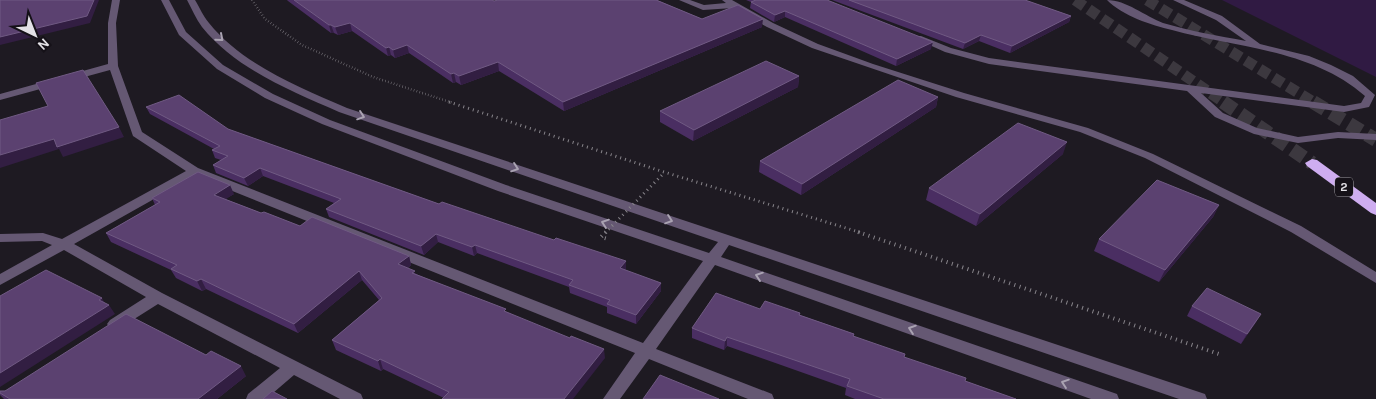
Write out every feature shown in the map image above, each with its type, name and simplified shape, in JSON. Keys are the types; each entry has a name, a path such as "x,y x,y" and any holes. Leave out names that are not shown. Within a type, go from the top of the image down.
{"highway":[{"name":"2","path":"1312,163 1376,210"}],"street":[{"path":"116,0 112,23 113,66 137,134 194,171 766,399"},
{"path":"165,0 182,33 220,67 269,96 326,122 502,188 712,259 1111,399"},
{"path":"191,0 206,26 246,61 294,88 343,110 1198,399"},
{"path":"683,0 703,8 730,2 815,46 960,95 1084,130 1149,156 1296,229 1376,278"},
{"path":"912,36 948,50 989,61 1344,109 1365,105 1370,95 1350,78 1309,61 1258,46 1192,33 1160,24 1132,12 1111,0"},
{"path":"1177,0 1218,16 1236,27 1258,46"},
{"path":"0,97 113,66"},
{"path":"1191,89 1219,115 1254,131 1298,140 1338,135 1376,137"},
{"path":"0,280 194,171"},
{"path":"0,238 43,237 63,244 157,297 355,399"},
{"path":"611,399 726,240"},
{"path":"99,334 157,297"},
{"path":"254,399 292,367"}],"path":[{"path":"252,0 265,19 302,45 331,60 373,77 663,173 819,219 1222,355"},
{"path":"608,239 601,237 663,173"}],"shaded area":[{"path":"1222,0 1376,0 1376,77"}],"building":[{"path":"0,0 94,0 87,16 0,37"},
{"path":"294,0 656,0 702,19 738,5 763,19 563,102 498,62 459,76 454,73 451,74 407,45 393,50 389,47 386,48 350,23 335,27 329,25"},
{"path":"756,0 827,0 933,42 897,59 785,11 775,15 751,2"},
{"path":"849,0 1025,0 1071,16 1012,46 981,35 965,43"},
{"path":"766,61 799,76 694,130 660,111"},
{"path":"83,70 119,127 57,147 54,139 0,155 0,120 48,106 36,83"},
{"path":"898,80 938,97 802,184 760,161"},
{"path":"179,95 228,129 439,204 442,202 554,240 556,238 626,261 620,268 661,283 636,315 607,304 610,300 569,285 573,280 475,245 472,247 436,234 421,246 326,209 341,199 260,168 244,178 213,165 228,156 212,150 220,146 146,107"},
{"path":"1018,123 1067,142 980,214 929,188"},
{"path":"198,172 230,185 214,195 300,226 312,217 409,256 398,264 415,271 412,273 506,309 504,311 570,338 571,336 604,349 564,399 442,399 449,392 380,359 378,361 332,340 382,298 359,271 294,324 201,279 197,281 171,269 177,265 106,233 160,202 152,198"},
{"path":"1157,180 1219,205 1165,270 1099,239"},
{"path":"46,270 102,298 99,300 109,305 0,373 0,296"},
{"path":"1207,288 1261,314 1247,334 1192,306"},
{"path":"716,293 760,309 765,301 800,313 799,315 905,354 904,357 966,378 965,381 1016,399 884,399 847,386 850,379 727,337 725,341 692,328"},
{"path":"126,314 206,355 211,351 241,366 198,399 10,399 0,393 0,391 5,391"},
{"path":"660,375 719,399 643,399"},
{"path":"272,391 287,399 263,399"}],"tunnel":[{"path":"1075,0 1225,103"},
{"path":"1147,0 1315,103"},
{"path":"1223,102 1312,163"},
{"path":"1313,102 1376,140"}]}
